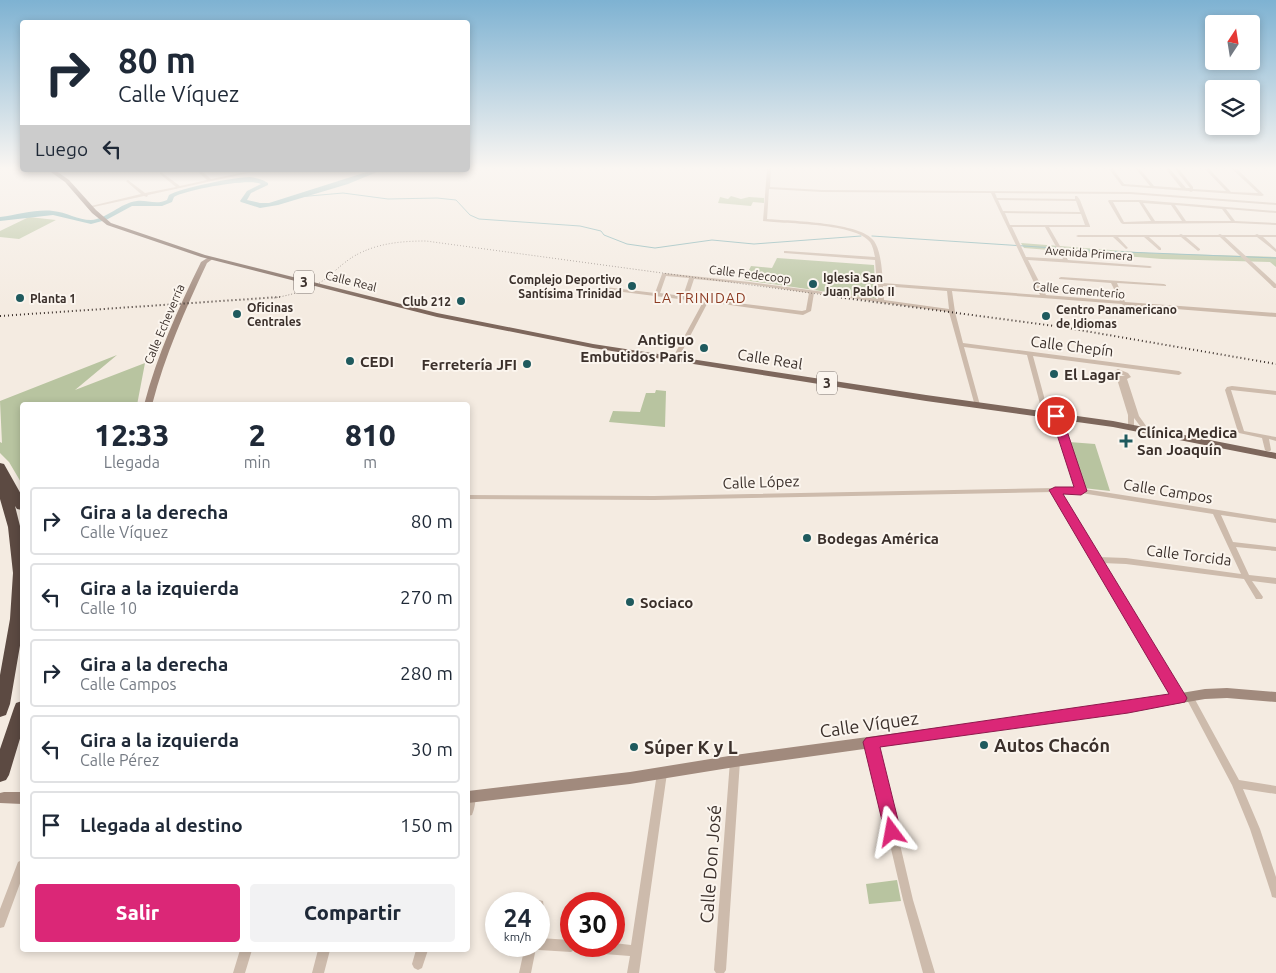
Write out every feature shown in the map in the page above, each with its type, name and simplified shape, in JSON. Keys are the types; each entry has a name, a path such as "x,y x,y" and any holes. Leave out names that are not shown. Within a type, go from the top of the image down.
{"highway":[{"path":"0,467 20,502"},
{"path":"0,484 12,514 20,571 20,605 0,710"},
{"path":"0,775 20,720"}],"main road":[{"name":"Calle Real","path":"96,214 109,224 210,256 437,315 593,346 1131,427 1276,456"},
{"name":"Calle Real","path":"138,233 210,256 509,329"},
{"name":"Calle Echeverría","path":"149,402 157,369 165,349 204,262 210,256"},
{"path":"427,308 437,315 459,316"},
{"name":"Calle Real","path":"1146,430 1273,449"},
{"name":"Calle Víquez","path":"470,797 662,773 735,761 1128,707 1184,697 1227,693 1276,697"},
{"path":"4,798 20,798"}],"street":[{"path":"766,214 765,220 843,228 860,232 871,239 881,284 881,301"},
{"path":"1003,214 1044,297"},
{"path":"1009,226 1088,226 1084,214"},
{"path":"1118,214 1123,223 1234,222 1276,224"},
{"path":"1149,214 1154,223"},
{"path":"1179,214 1185,223"},
{"path":"1228,214 1234,222"},
{"path":"1260,214 1268,224"},
{"path":"1046,226 1066,261"},
{"path":"1180,235 1198,250"},
{"path":"1220,235 1276,287"},
{"path":"1257,235 1276,251"},
{"path":"1078,236 1276,236"},
{"path":"1114,236 1126,248"},
{"path":"1145,236 1159,249"},
{"path":"786,252 876,259"},
{"name":"Avenida Primera","path":"1026,258 1150,267"},
{"name":"Calle Fedecoop","path":"658,294 664,274 812,291 952,311"},
{"path":"685,298 692,277"},
{"name":"Avenida Primera","path":"1061,278 1164,285"},
{"path":"1113,282 1124,304"},
{"name":"Calle Cementerio","path":"881,284 1124,304 1276,314"},
{"path":"606,288 803,313 808,311 812,291"},
{"path":"949,290 952,311 977,405"},
{"path":"675,359 707,300"},
{"name":"Calle Chepín","path":"962,345 1179,373"},
{"path":"1030,354 1046,415"},
{"path":"1122,378 1134,415 1146,430"},
{"path":"1273,449 1275,439 1245,434 1239,430 1229,388 1276,392"},
{"path":"1131,427 1134,415"},
{"path":"1056,416 1081,491"},
{"path":"1265,437 1273,449"},
{"path":"1055,490 1098,560 1152,655 1184,697 1236,784 1255,829 1276,893"},
{"name":"Calle Campos","path":"1055,490 1081,491 1276,521"},
{"name":"Calle López","path":"470,497 654,498 1055,490"},
{"path":"1216,512 1246,577 1258,597"},
{"path":"1231,544 1276,549"},
{"name":"Calle Torcida","path":"1098,560 1126,561 1276,581"},
{"path":"871,742 908,900 929,973"},
{"name":"Calle Don José","path":"720,970 735,761"},
{"path":"633,973 662,773"},
{"path":"1236,784 1276,790"},
{"path":"0,923 20,870"},
{"path":"625,949 636,950"},
{"path":"239,973 245,952"},
{"path":"318,973 323,952"},
{"path":"418,964 421,952"},
{"path":"525,973 529,957"}],"green space":[{"path":"29,217 56,220 19,239 0,237 0,231"},
{"path":"1021,243 1149,253 1276,257 1276,267 1270,262 1162,259 1024,248"},
{"path":"777,258 874,265 876,299 744,280 751,266 772,268"},
{"path":"117,355 75,390 145,363 138,402 20,402 20,481 9,462 0,453 0,442 2,443 0,401"},
{"path":"656,390 666,391 665,427 609,422 613,411 640,412 646,393 655,393"},
{"path":"1069,442 1095,444 1110,491 1083,488"},
{"path":"897,880 901,901 869,904 866,884"}],"waterway":[{"path":"0,219 31,214"},
{"path":"60,214 91,222 111,214"},
{"path":"469,214 479,219 580,226 601,231 604,235 627,244 655,248 712,240 754,244 861,236"},
{"path":"872,236 1100,251 1276,258"}],"railway":[{"path":"277,297 316,285 348,260 366,250 391,243 426,241 847,298"},
{"path":"0,316 277,297"},
{"path":"837,297 1062,327 1276,364"}],"place":[{"name":"Iglesia San Juan Pablo II","path":"813,284"},
{"name":"Complejo Deportivo Santísima Trinidad","path":"632,286"},
{"name":"Planta 1","path":"20,298"},
{"name":"Club 212","path":"461,301"},
{"name":"Oficinas Centrales","path":"237,314"},
{"name":"Centro Panamericano de Idiomas","path":"1046,316"},
{"name":"Antiguo Embutidos Paris","path":"704,348"},
{"name":"CEDI","path":"350,361"},
{"name":"Ferretería JFI","path":"527,364"},
{"name":"El Lagar","path":"1054,374"},
{"name":"Clínica Medica San Joaquín","path":"1126,441"},
{"name":"Bodegas América","path":"807,538"},
{"name":"Sociaco","path":"630,602"},
{"name":"Autos Chacón","path":"984,745"},
{"name":"Súper K y L","path":"634,747"}],"district":[{"name":"LA TRINIDAD","path":"700,298"}],"route":[{"path":"892,832 871,742 1128,707 1180,698 1152,655 1112,583 1055,490 1081,491 1056,416"}]}
